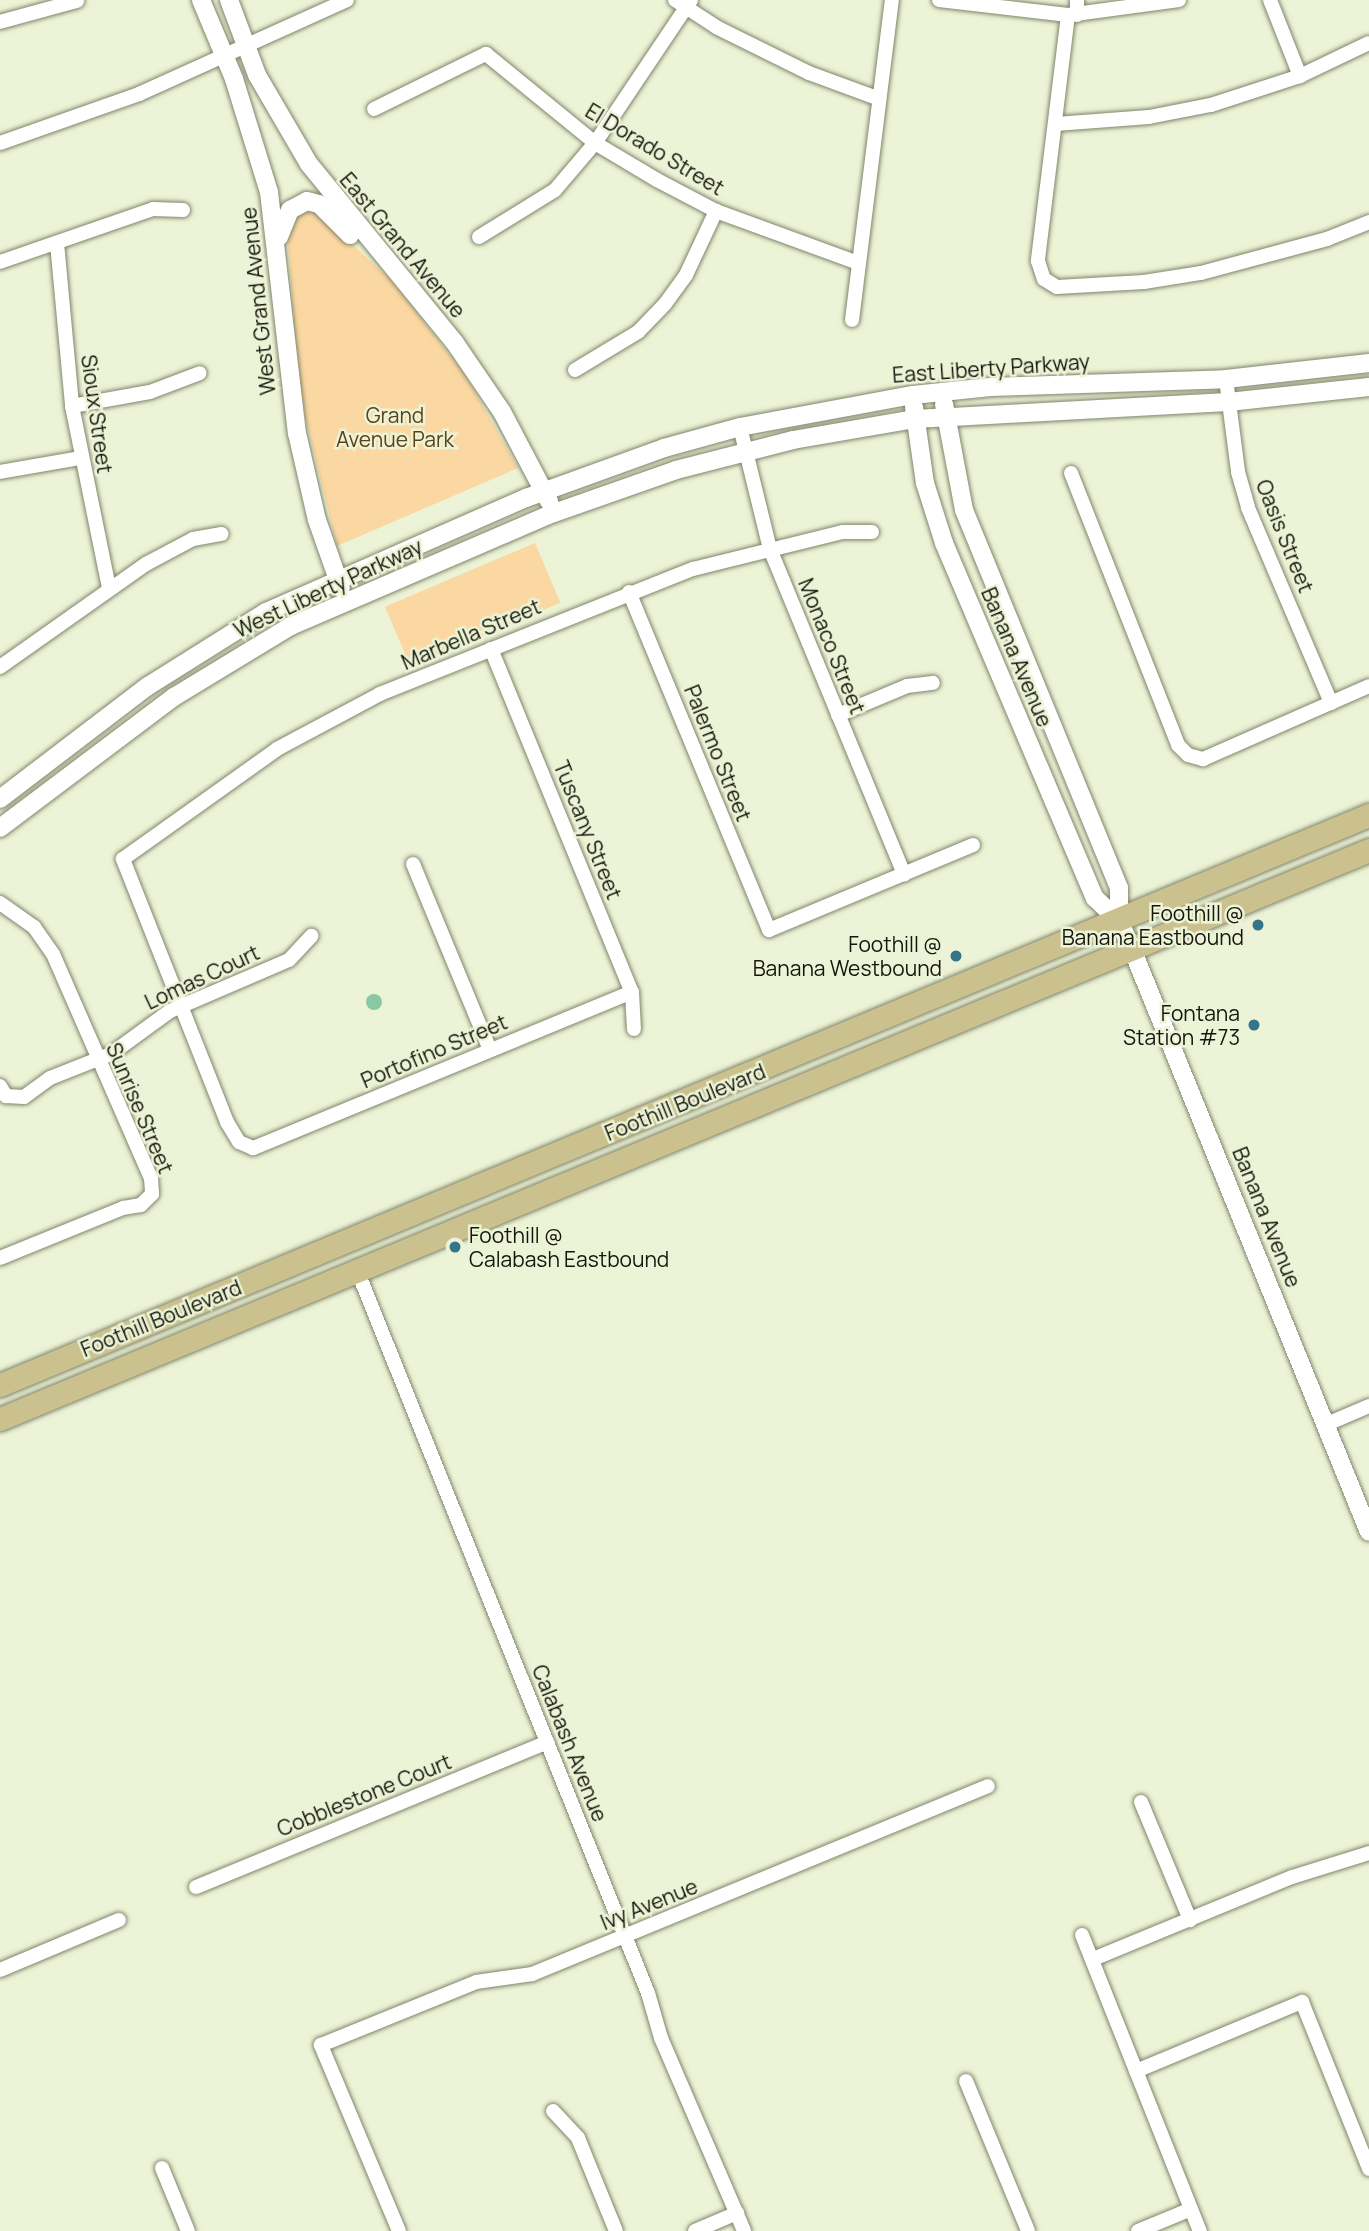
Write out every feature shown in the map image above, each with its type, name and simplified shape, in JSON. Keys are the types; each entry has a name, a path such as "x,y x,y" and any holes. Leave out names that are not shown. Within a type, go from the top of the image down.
{"main road":[{"name":"Foothill Boulevard","path":"0,1385 1369,815"},
{"name":"Foothill Boulevard","path":"0,1419 1369,850"}],"street":[{"name":"West Grand Avenue","path":"201,0 226,56 258,146 277,241 297,433 337,579 346,601"},
{"name":"East Grand Avenue","path":"229,0 257,75 309,164 367,240 461,352 502,412 545,490 554,513"},
{"path":"0,144 45,129 226,56 347,0"},
{"path":"852,320 877,98 892,0"},
{"path":"939,0 1074,10 1180,0"},
{"path":"1270,0 1300,76"},
{"path":"0,22 77,1"},
{"path":"479,237 555,190 595,142 684,3 809,73 877,98"},
{"path":"1074,10 1038,261 1044,279 1057,287 1144,282 1201,272 1316,242 1369,222"},
{"path":"1056,124 1149,117 1211,105 1300,76 1369,43"},
{"name":"El Dorado Street","path":"374,109 486,54 595,142 716,211 858,263"},
{"path":"277,241 290,210 307,201 319,204 348,234 367,240"},
{"path":"0,262 153,209 184,210"},
{"path":"575,370 638,331 666,304 686,275 716,211"},
{"name":"Sioux Street","path":"58,243 72,407 80,458 109,588"},
{"name":"East Liberty Parkway","path":"545,490 657,450 740,427 913,395 943,391 1226,379 1369,363"},
{"path":"72,407 150,392 200,373"},
{"name":"Oasis Street","path":"1226,379 1238,472 1248,508 1331,702"},
{"name":"East Liberty Parkway","path":"554,513 746,451 915,419 1228,402 1369,387"},
{"name":"Banana Avenue","path":"943,391 945,416 971,529 1119,888 1119,921"},
{"name":"Banana Avenue","path":"913,395 925,483 944,543 1095,898 1119,921 1132,948 1369,1532"},
{"name":"Monaco Street","path":"740,427 770,549 904,874"},
{"path":"0,472 80,458"},
{"path":"1071,473 1178,745 1188,755 1203,759 1369,686"},
{"name":"West Liberty Parkway","path":"0,799 90,728 195,654 266,612 545,490"},
{"name":"West Liberty Parkway","path":"0,828 112,741 229,660 346,601 554,513"},
{"name":"Marbella Street","path":"182,1006 123,859 229,780 327,720 629,592 770,549 843,532 872,532"},
{"path":"0,667 109,588 193,539 222,534"},
{"name":"Palermo Street","path":"629,592 769,930 904,874"},
{"name":"Tuscany Street","path":"491,649 632,992 634,1029"},
{"path":"838,715 907,686 933,683"},
{"path":"904,874 973,845"},
{"path":"412,864 490,1050"},
{"name":"Sunrise Street","path":"0,903 34,927 53,954 96,1059 151,1178 152,1194 141,1205 123,1208 0,1258"},
{"name":"Lomas Court","path":"0,1086 6,1096 24,1097 50,1078 96,1059 182,1006 289,960 311,936"},
{"name":"Portofino Street","path":"182,1006 227,1122 239,1142 253,1148 632,992"},
{"name":"Calabash Avenue","path":"358,1270 625,1936 661,2038 744,2231"},
{"path":"1327,1424 1369,1406"},
{"name":"Cobblestone Court","path":"196,1887 547,1742"},
{"name":"Ivy Avenue","path":"399,2231 321,2045 476,1982 532,1974 988,1786"},
{"path":"1141,1802 1190,1920"},
{"path":"1093,1959 1292,1877 1369,1853"},
{"path":"0,1970 119,1920"},
{"path":"1082,1935 1200,2231"},
{"path":"1136,2071 1302,2002 1369,2169"},
{"path":"966,2081 1027,2231"},
{"path":"553,2111 578,2138 615,2231"},
{"path":"162,2168 188,2231"},
{"path":"1138,2231 1191,2209"},
{"path":"695,2231 737,2213"}],"green space":[{"name":"Grand Avenue Park","path":"301,212 317,212 392,281 466,376 518,468 337,546 300,396 287,232"},
{"path":"535,543 560,603 410,667 385,607"}],"shaded area":[{"path":"374,994 380,996 380,1008 374,1010 368,1008 366,1002 368,996"}],"place":[{"name":"Foothill @ Banana Eastbound","path":"1258,925"},
{"name":"Foothill @ Banana Westbound","path":"956,956"},
{"name":"Fontana Station #73","path":"1254,1025"},
{"name":"Foothill @ Calabash Eastbound","path":"455,1247"}]}
